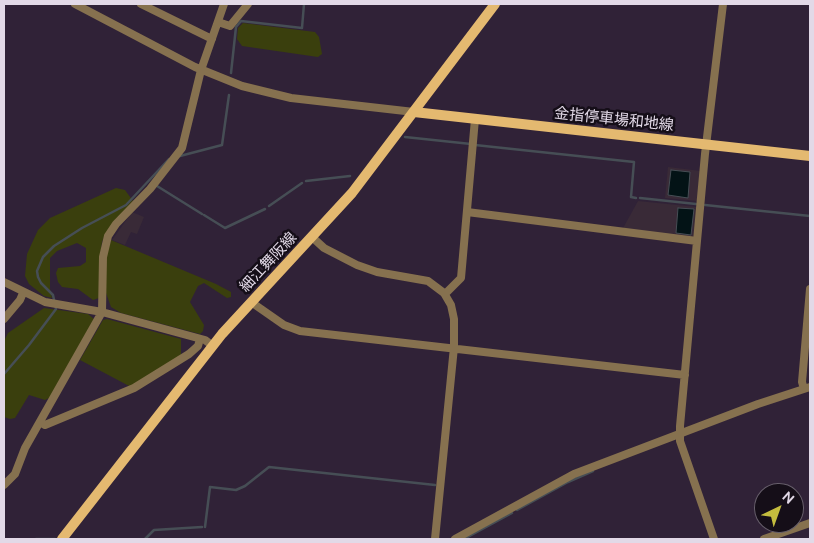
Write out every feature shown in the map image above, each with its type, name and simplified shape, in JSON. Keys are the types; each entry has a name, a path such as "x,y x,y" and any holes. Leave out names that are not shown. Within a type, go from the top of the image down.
{"main road":[{"name":"細江舞阪線","path":"62,539 213,346 352,194 495,4"},
{"name":"金指停車場和地線","path":"414,112 810,156"}],"street":[{"path":"75,4 201,70 242,86 291,98 414,112"},
{"path":"141,4 212,39"},
{"path":"4,485 14,474 25,448 102,312 103,257 108,236 116,224 150,189 182,148 201,70 224,4"},
{"path":"218,22 230,26 248,4"},
{"path":"714,539 680,441 680,434 697,240 723,4"},
{"path":"445,294 461,278 476,119"},
{"path":"467,212 697,240"},
{"path":"312,237 324,248 357,265 377,272 421,279 434,284 445,294 453,312 454,347 436,539"},
{"path":"4,282 23,293 56,304 102,312 200,339 213,346"},
{"path":"455,539 566,478 807,388 802,382 810,289"},
{"path":"4,318 20,300 23,293"},
{"path":"252,302 294,330 685,374"},
{"path":"40,422 45,425 134,388 189,354 198,346 200,339"},
{"path":"764,539 810,523"}],"shaded area":[{"path":"668,167 701,171 698,201 665,198"},
{"path":"671,170 690,172 688,198 668,195"},
{"path":"638,201 697,207 695,235 692,237 622,230"},
{"path":"678,208 694,209 691,235 676,233"},
{"path":"132,212 144,217 137,234 131,232 125,245 112,240"}],"green space":[{"path":"243,23 315,32 319,37 322,54 318,57 242,46 237,39 238,28"},
{"path":"116,188 125,190 133,201 105,235 102,242 99,298 93,300 78,289 62,287 58,282 56,273 58,268 80,266 86,262 86,248 77,243 57,251 50,258 50,289 52,298 44,296 29,284 25,276 27,254 38,230 50,218"},
{"path":"111,240 216,284 231,292 231,297 227,298 204,283 198,286 190,302 204,325 203,331 200,334 121,313 111,307 106,293 106,257"},
{"path":"44,308 88,314 94,319 51,397 45,400 29,395 15,418 4,417 5,339 8,333"},
{"path":"107,319 181,339 181,356 131,387 80,360 103,320"}],"waterway":[{"path":"231,73 236,27 241,21 302,28 304,4"},
{"path":"180,156 222,145 229,95"},
{"path":"405,137 471,144"},
{"path":"475,145 634,162 631,197 636,198"},
{"path":"4,374 56,309 53,295 41,283 38,277 37,271 43,257 54,246 82,228 126,205 169,159"},
{"path":"306,181 350,176"},
{"path":"269,206 302,183"},
{"path":"157,186 202,214"},
{"path":"640,198 696,204"},
{"path":"705,205 810,216"},
{"path":"204,215 225,228 265,209"},
{"path":"205,527 210,487 236,490 245,486 269,467 435,485"},
{"path":"517,510 568,482 593,471"},
{"path":"464,539 512,513"},
{"path":"145,539 154,530 202,527"},
{"path":"36,539 55,539"}]}
